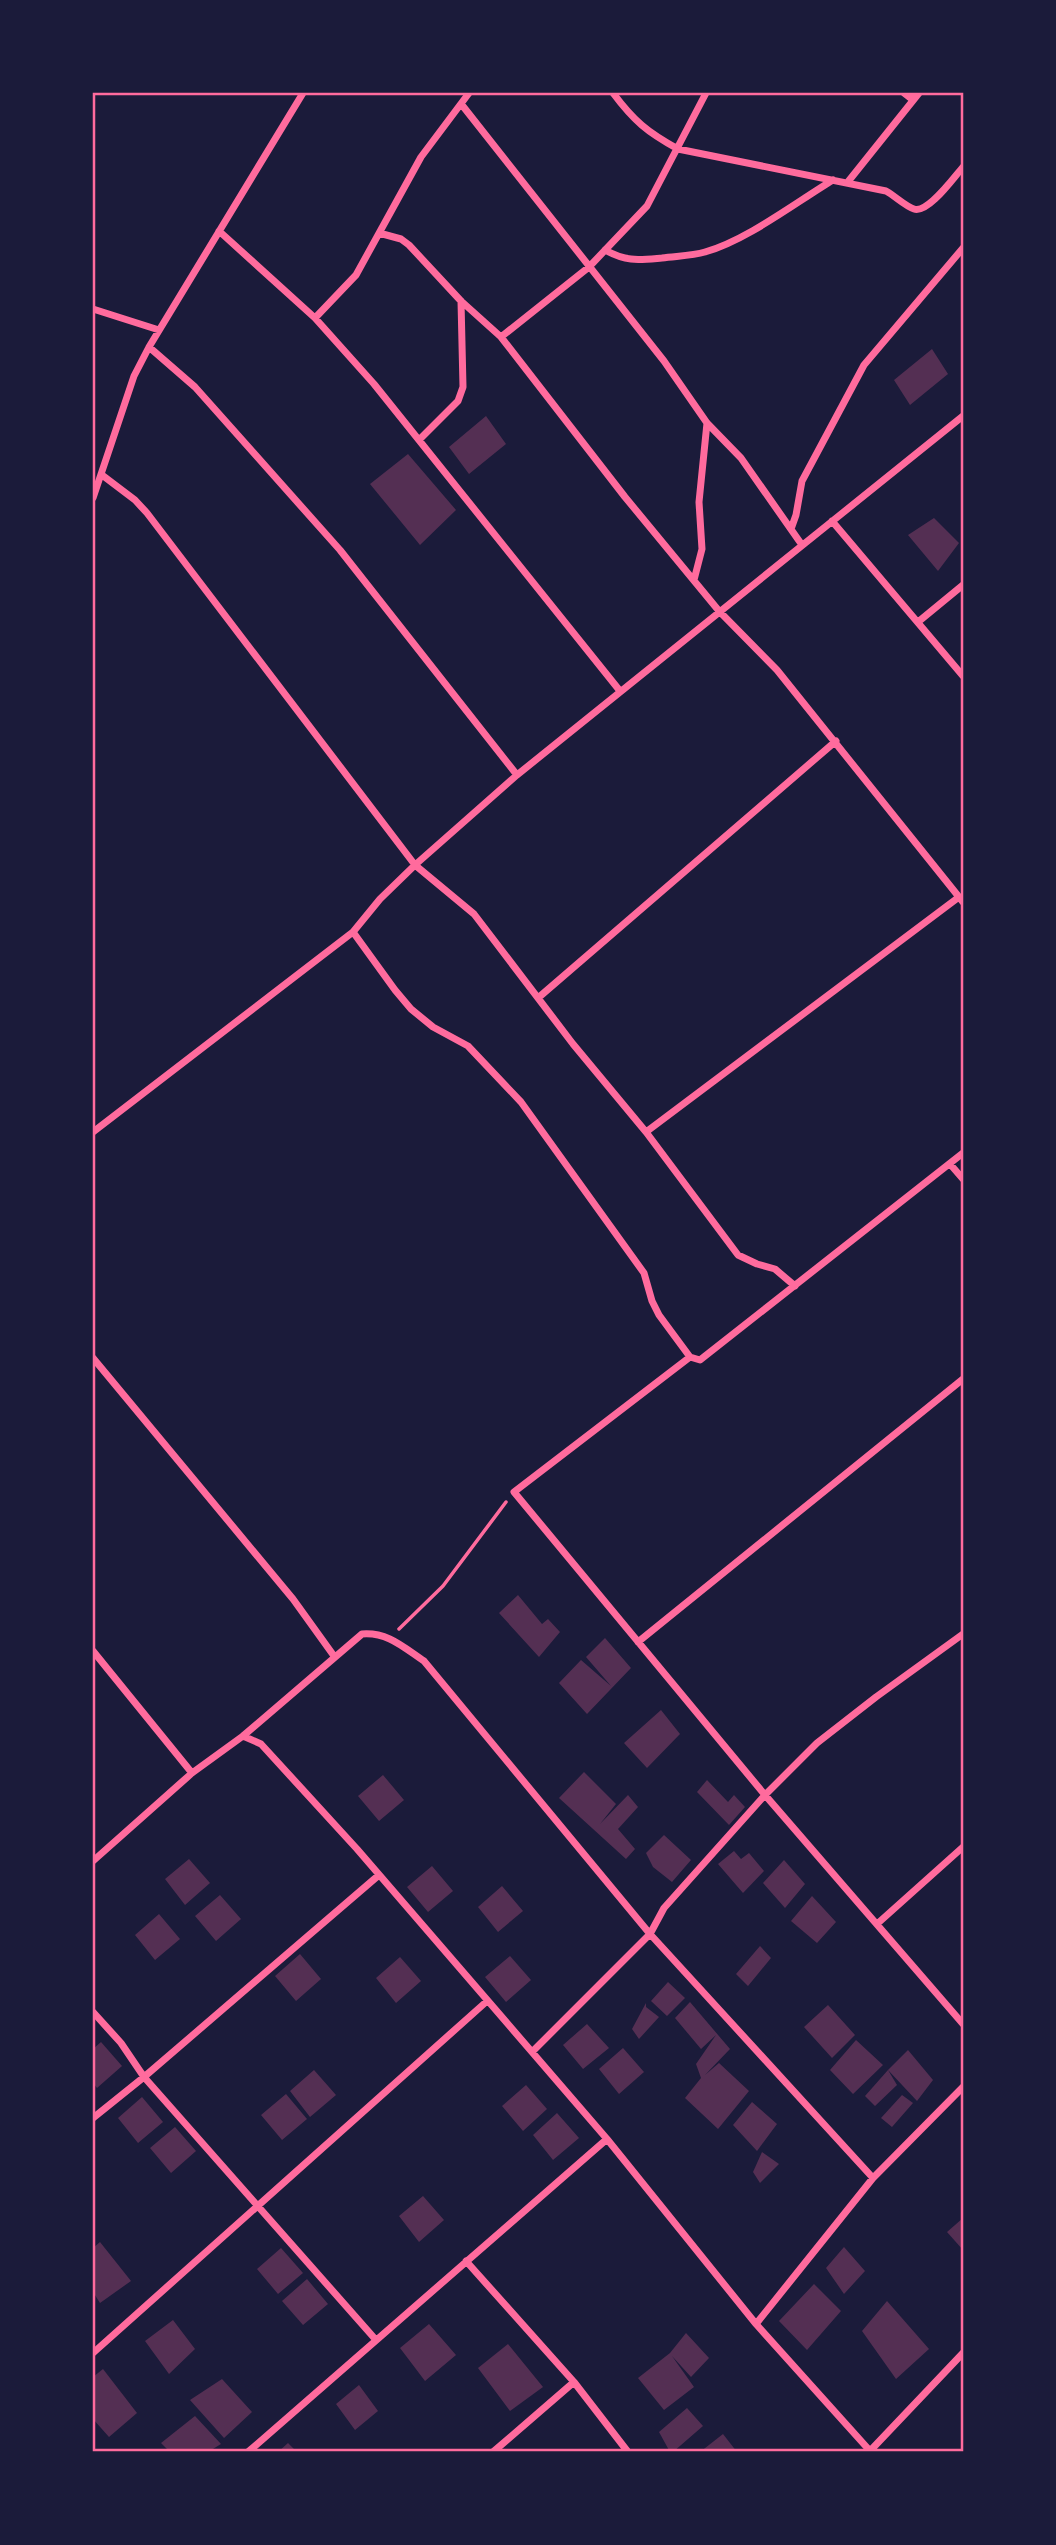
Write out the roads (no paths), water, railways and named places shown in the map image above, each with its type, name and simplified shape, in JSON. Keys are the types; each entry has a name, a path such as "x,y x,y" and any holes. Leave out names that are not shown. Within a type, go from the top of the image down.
{"street":[{"path":"93,498 103,475 134,376 149,347 303,93"},
{"path":"315,318 356,275 421,157 469,93"},
{"path":"613,93 629,114 649,133 678,149 886,191 915,209 930,205 963,167"},
{"path":"500,337 589,267 647,206 706,93"},
{"path":"904,93 913,100"},
{"path":"847,183 919,93"},
{"path":"462,105 664,361 707,423 741,457 802,545"},
{"path":"605,250 622,259 637,261 702,253 747,233 833,180"},
{"path":"219,231 315,318 374,384 620,691"},
{"path":"379,233 401,239 409,245 461,301 500,337 625,497 719,611 777,670 961,900 646,1132"},
{"path":"791,529 802,481 864,365 963,248"},
{"path":"419,440 458,401 463,387 461,301"},
{"path":"93,309 159,330"},
{"path":"149,347 195,387 340,550 517,775"},
{"path":"93,1132 354,932 380,899 415,865 517,775 963,416"},
{"path":"694,580 702,549 699,502 707,423"},
{"path":"103,475 147,513 415,865 474,915 646,1132 738,1255 775,1269 795,1286"},
{"path":"832,521 963,676"},
{"path":"918,622 963,585"},
{"path":"538,998 836,741"},
{"path":"354,932 411,1009 433,1027 468,1046 521,1101 644,1273 659,1315 690,1357 700,1360 963,1153"},
{"path":"950,1164 963,1179"},
{"path":"690,1357 514,1492 765,1795 963,2024"},
{"path":"93,1358 293,1599 334,1656"},
{"path":"638,1642 963,1379"},
{"path":"93,1861 192,1773 243,1736 362,1634 377,1633 390,1637 424,1661 650,1934 873,2178"},
{"path":"532,2052 650,1934 664,1908 765,1795 817,1743 876,1696 963,1634"},
{"path":"93,1651 192,1773"},
{"path":"243,1736 261,1744 379,1875 607,2140 756,2324 871,2452 963,2353"},
{"path":"877,1924 963,1847"},
{"path":"93,2118 379,1875"},
{"path":"93,2353 486,2002"},
{"path":"93,2012 121,2043 144,2077 376,2340"},
{"path":"756,2324 873,2178 963,2087"},
{"path":"248,2452 607,2140"},
{"path":"466,2262 574,2382 628,2452"},
{"path":"493,2452 574,2382"}]}
